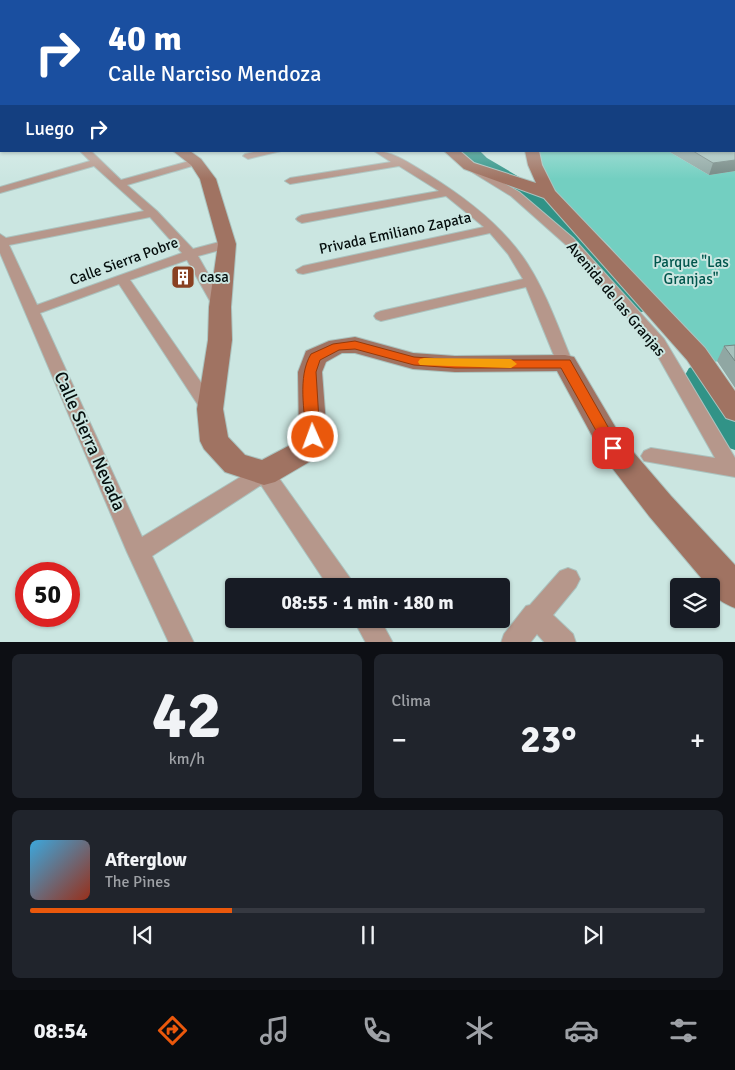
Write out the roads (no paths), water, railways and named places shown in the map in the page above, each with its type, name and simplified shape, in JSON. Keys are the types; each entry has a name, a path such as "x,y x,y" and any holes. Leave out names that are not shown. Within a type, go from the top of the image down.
{"main road":[{"name":"Avenida de las Granjas","path":"452,152 476,168 529,191 597,245 696,354 735,411"},
{"name":"Avenida de las Granjas","path":"529,191 535,165 532,152"},
{"path":"188,157 208,179 226,244 220,307 220,340 210,409 214,441 235,464 264,473 306,450 313,437 310,372 315,357 337,346 355,345 414,361 455,364 565,363 613,448 660,506 735,591"}],"street":[{"path":"85,152 153,213 190,254 220,307"},
{"path":"248,156 270,152"},
{"path":"381,152 447,193 493,229 514,253 530,282 565,363"},
{"path":"119,184 188,157"},
{"path":"0,190 96,162"},
{"path":"290,182 401,163"},
{"name":"Avenida de las Granjas","path":"529,191 569,241 658,343 733,469"},
{"path":"302,219 447,193"},
{"path":"1,241 153,213"},
{"name":"Privada Emiliano Zapata","path":"303,270 493,229"},
{"name":"Calle Sierra Nevada","path":"1,241 138,552 182,642"},
{"path":"569,241 597,245"},
{"name":"Calle Sierra Pobre","path":"33,311 123,280 190,254 226,244"},
{"path":"123,280 210,409"},
{"path":"381,316 530,282"},
{"path":"651,456 733,469"},
{"path":"138,552 264,473 336,578"},
{"path":"513,642 568,580"},
{"path":"535,615 564,642"},
{"path":"371,628 381,642"}],"waterway":[{"path":"471,152 481,162 524,188 576,233 591,254 641,304"},
{"path":"700,375 735,437"}],"place":[{"name":"casa","path":"183,277"}],"park label":[{"name":"Parque \"Las Granjas\"","path":"691,270"}]}
